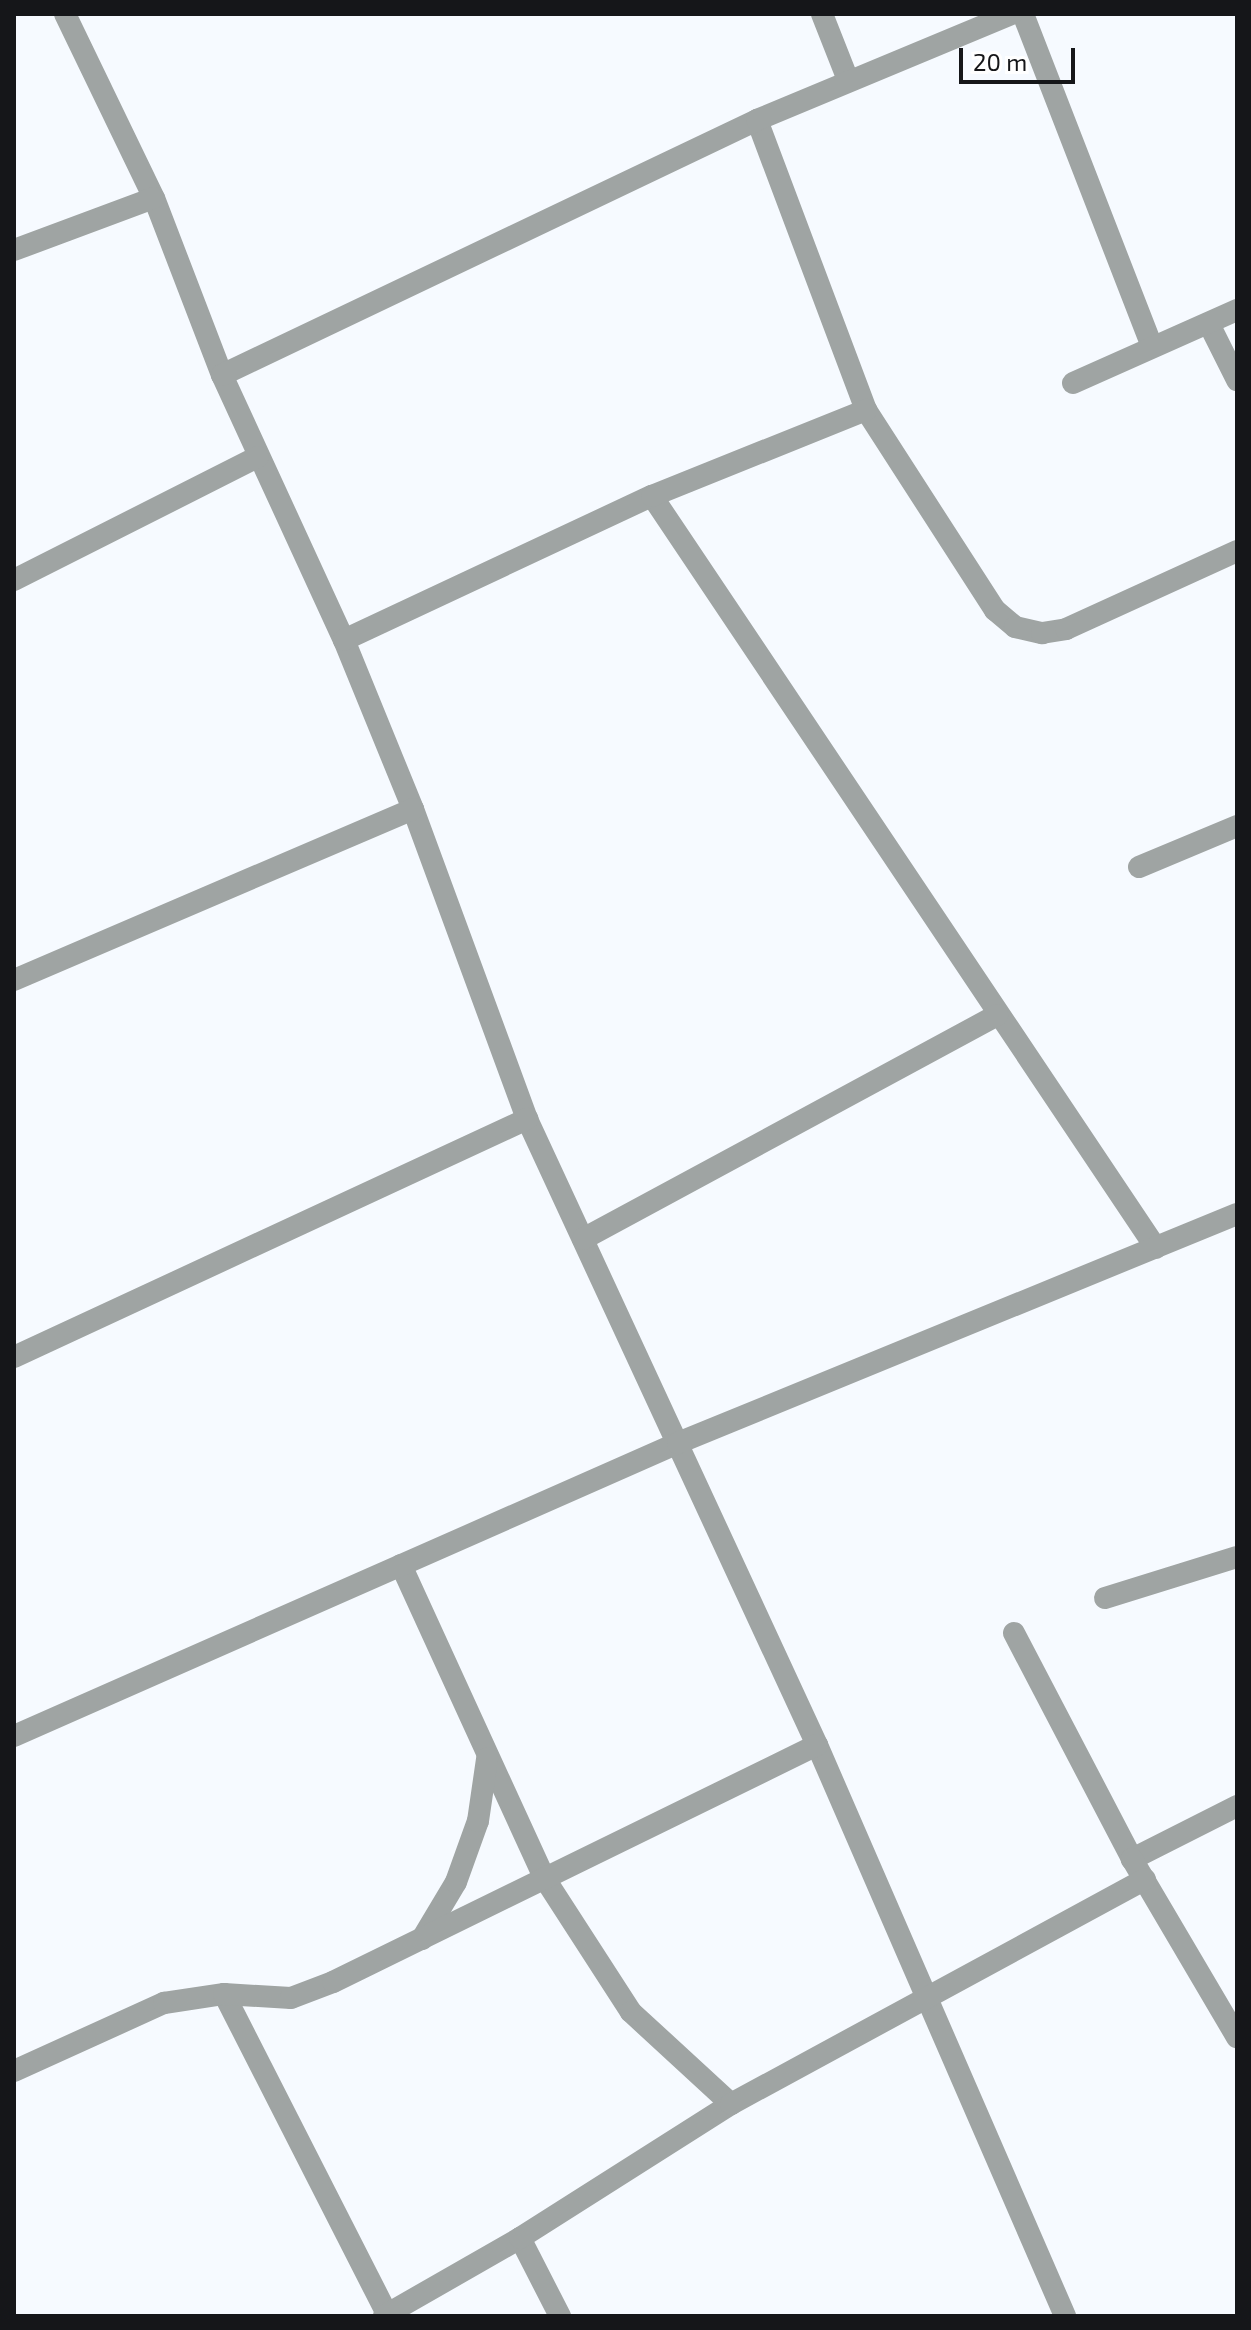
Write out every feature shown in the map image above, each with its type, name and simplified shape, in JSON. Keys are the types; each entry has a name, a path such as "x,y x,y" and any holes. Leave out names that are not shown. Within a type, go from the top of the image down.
{"street":[{"path":"65,14 154,198 222,375 344,640 413,809 527,1119 817,1745 1065,2316"},
{"path":"822,14 848,80"},
{"path":"222,375 757,120 1012,14"},
{"path":"1023,14 1152,347"},
{"path":"757,120 866,410 995,610 1015,627 1042,633 1066,629 1237,551"},
{"path":"14,250 154,198"},
{"path":"1073,383 1237,310"},
{"path":"1209,324 1237,380"},
{"path":"344,640 652,496 866,410"},
{"path":"14,580 258,457"},
{"path":"652,496 1156,1248"},
{"path":"14,980 413,809"},
{"path":"1139,867 1237,826"},
{"path":"583,1239 997,1015"},
{"path":"14,1357 527,1119"},
{"path":"14,1736 678,1443 1237,1214"},
{"path":"1105,1598 1237,1557"},
{"path":"401,1565 545,1879 631,2012 731,2104"},
{"path":"1014,1633 1132,1859 1237,2037"},
{"path":"14,2071 164,2003 224,1994 291,1998 422,1939 817,1745"},
{"path":"422,1939 456,1882 478,1821 487,1758"},
{"path":"1132,1859 1237,1806"},
{"path":"224,1994 385,2315 520,2238 731,2104 928,2001 1145,1879"},
{"path":"520,2238 560,2316"}]}
